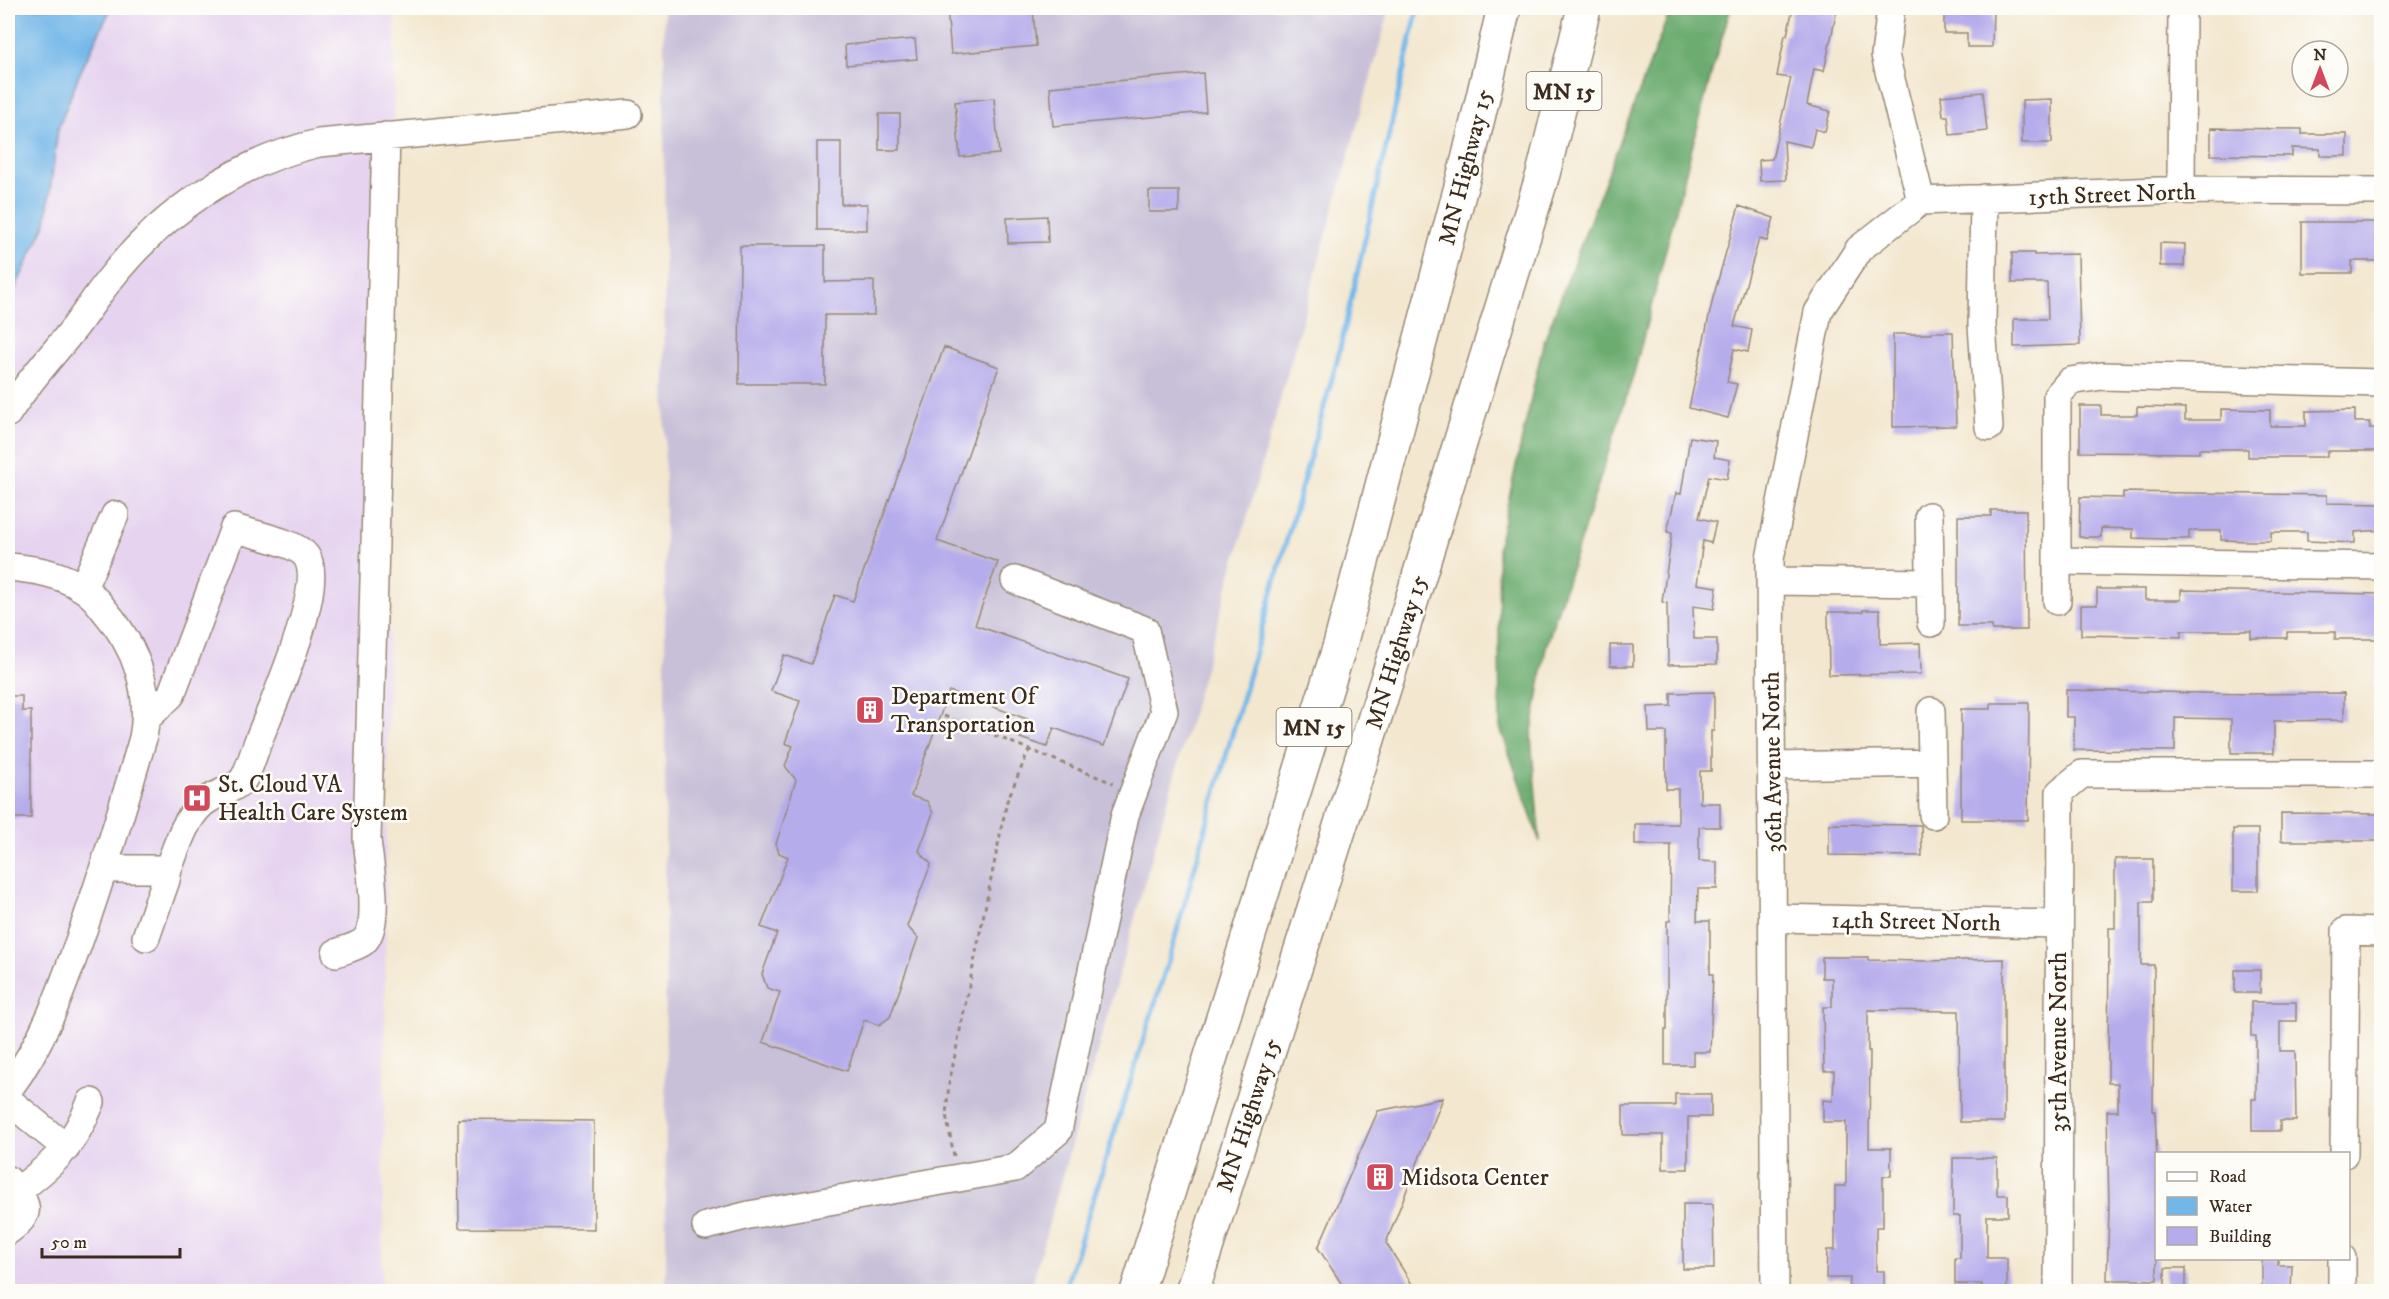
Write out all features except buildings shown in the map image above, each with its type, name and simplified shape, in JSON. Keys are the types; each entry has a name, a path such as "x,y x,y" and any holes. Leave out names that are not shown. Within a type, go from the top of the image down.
{"highway":[{"name":"MN Highway 15","path":"1137,1292 1340,645 1469,156 1504,8"},
{"name":"MN Highway 15","path":"1192,1292 1393,662 1543,174 1584,8"},
{"path":"1211,1292 1275,1029"}],"street":[{"path":"1891,8 1885,55 1921,201"},
{"path":"2181,190 2182,8"},
{"path":"8,412 87,312 110,279 136,249 199,195 250,165 292,149 319,143 628,114"},
{"path":"336,953 363,942 371,930 374,916 367,839 386,136"},
{"name":"15th Street North","path":"1921,201 2181,190 2382,190"},
{"path":"1984,198 1982,325 1989,427"},
{"name":"36th Avenue North","path":"1775,1292 1770,559 1818,312 1859,249 1921,201"},
{"path":"2057,601 2057,396 2070,381 2102,376 2382,383"},
{"path":"83,588 115,515"},
{"path":"1929,516 1931,623"},
{"path":"146,937 168,869 186,826 202,804 242,780 294,653 311,577 306,556 297,548 234,528 171,695 147,718"},
{"path":"2057,561 2382,566"},
{"path":"8,567 34,569 83,588 116,623 130,645 140,672 147,718 144,738 104,869 62,992 35,1049 16,1063 8,1090"},
{"path":"706,1226 750,1215 1016,1168 1058,1131 1124,819 1164,711 1145,630 1015,580"},
{"path":"1770,581 1930,583"},
{"path":"1931,711 1933,815"},
{"path":"1772,766 1932,762"},
{"name":"35th Avenue North","path":"2058,1292 2060,792 2082,774 2381,774"},
{"path":"104,869 168,869"},
{"name":"14th Street North","path":"1774,918 2058,924"},
{"path":"2344,1152 2346,931 2382,932"},
{"path":"8,1101 66,1148"},
{"path":"8,1232 25,1216 23,1202 12,1186 38,1176 66,1148 81,1127 91,1102"},
{"path":"2342,1292 2343,1260"}],"path":[{"path":"944,716 1019,743 1029,750 1115,783 1132,796"},
{"path":"954,1156 946,1114 949,1084 1007,801 1029,750"}],"shaded area":[{"name":"St. Cloud VA Health Care System","path":"111,8 395,8 382,1291 8,1292 8,304 46,222 58,129 78,77"},
{"path":"664,8 1390,8 1030,1291 666,1291"}],"green space":[{"path":"1671,8 1731,8 1713,67 1634,373 1546,647 1531,738 1540,842 1500,727 1498,547 1543,344"}],"water":[{"path":"8,8 111,8 78,77 58,129 46,222 8,304"}],"waterway":[{"path":"1064,1292 1171,952 1338,357 1418,8"}],"place":[{"name":"Department Of Transportation","path":"870,710"},
{"name":"St. Cloud VA Health Care System","path":"197,798"},
{"name":"Midsota Center","path":"1380,1177"}]}
